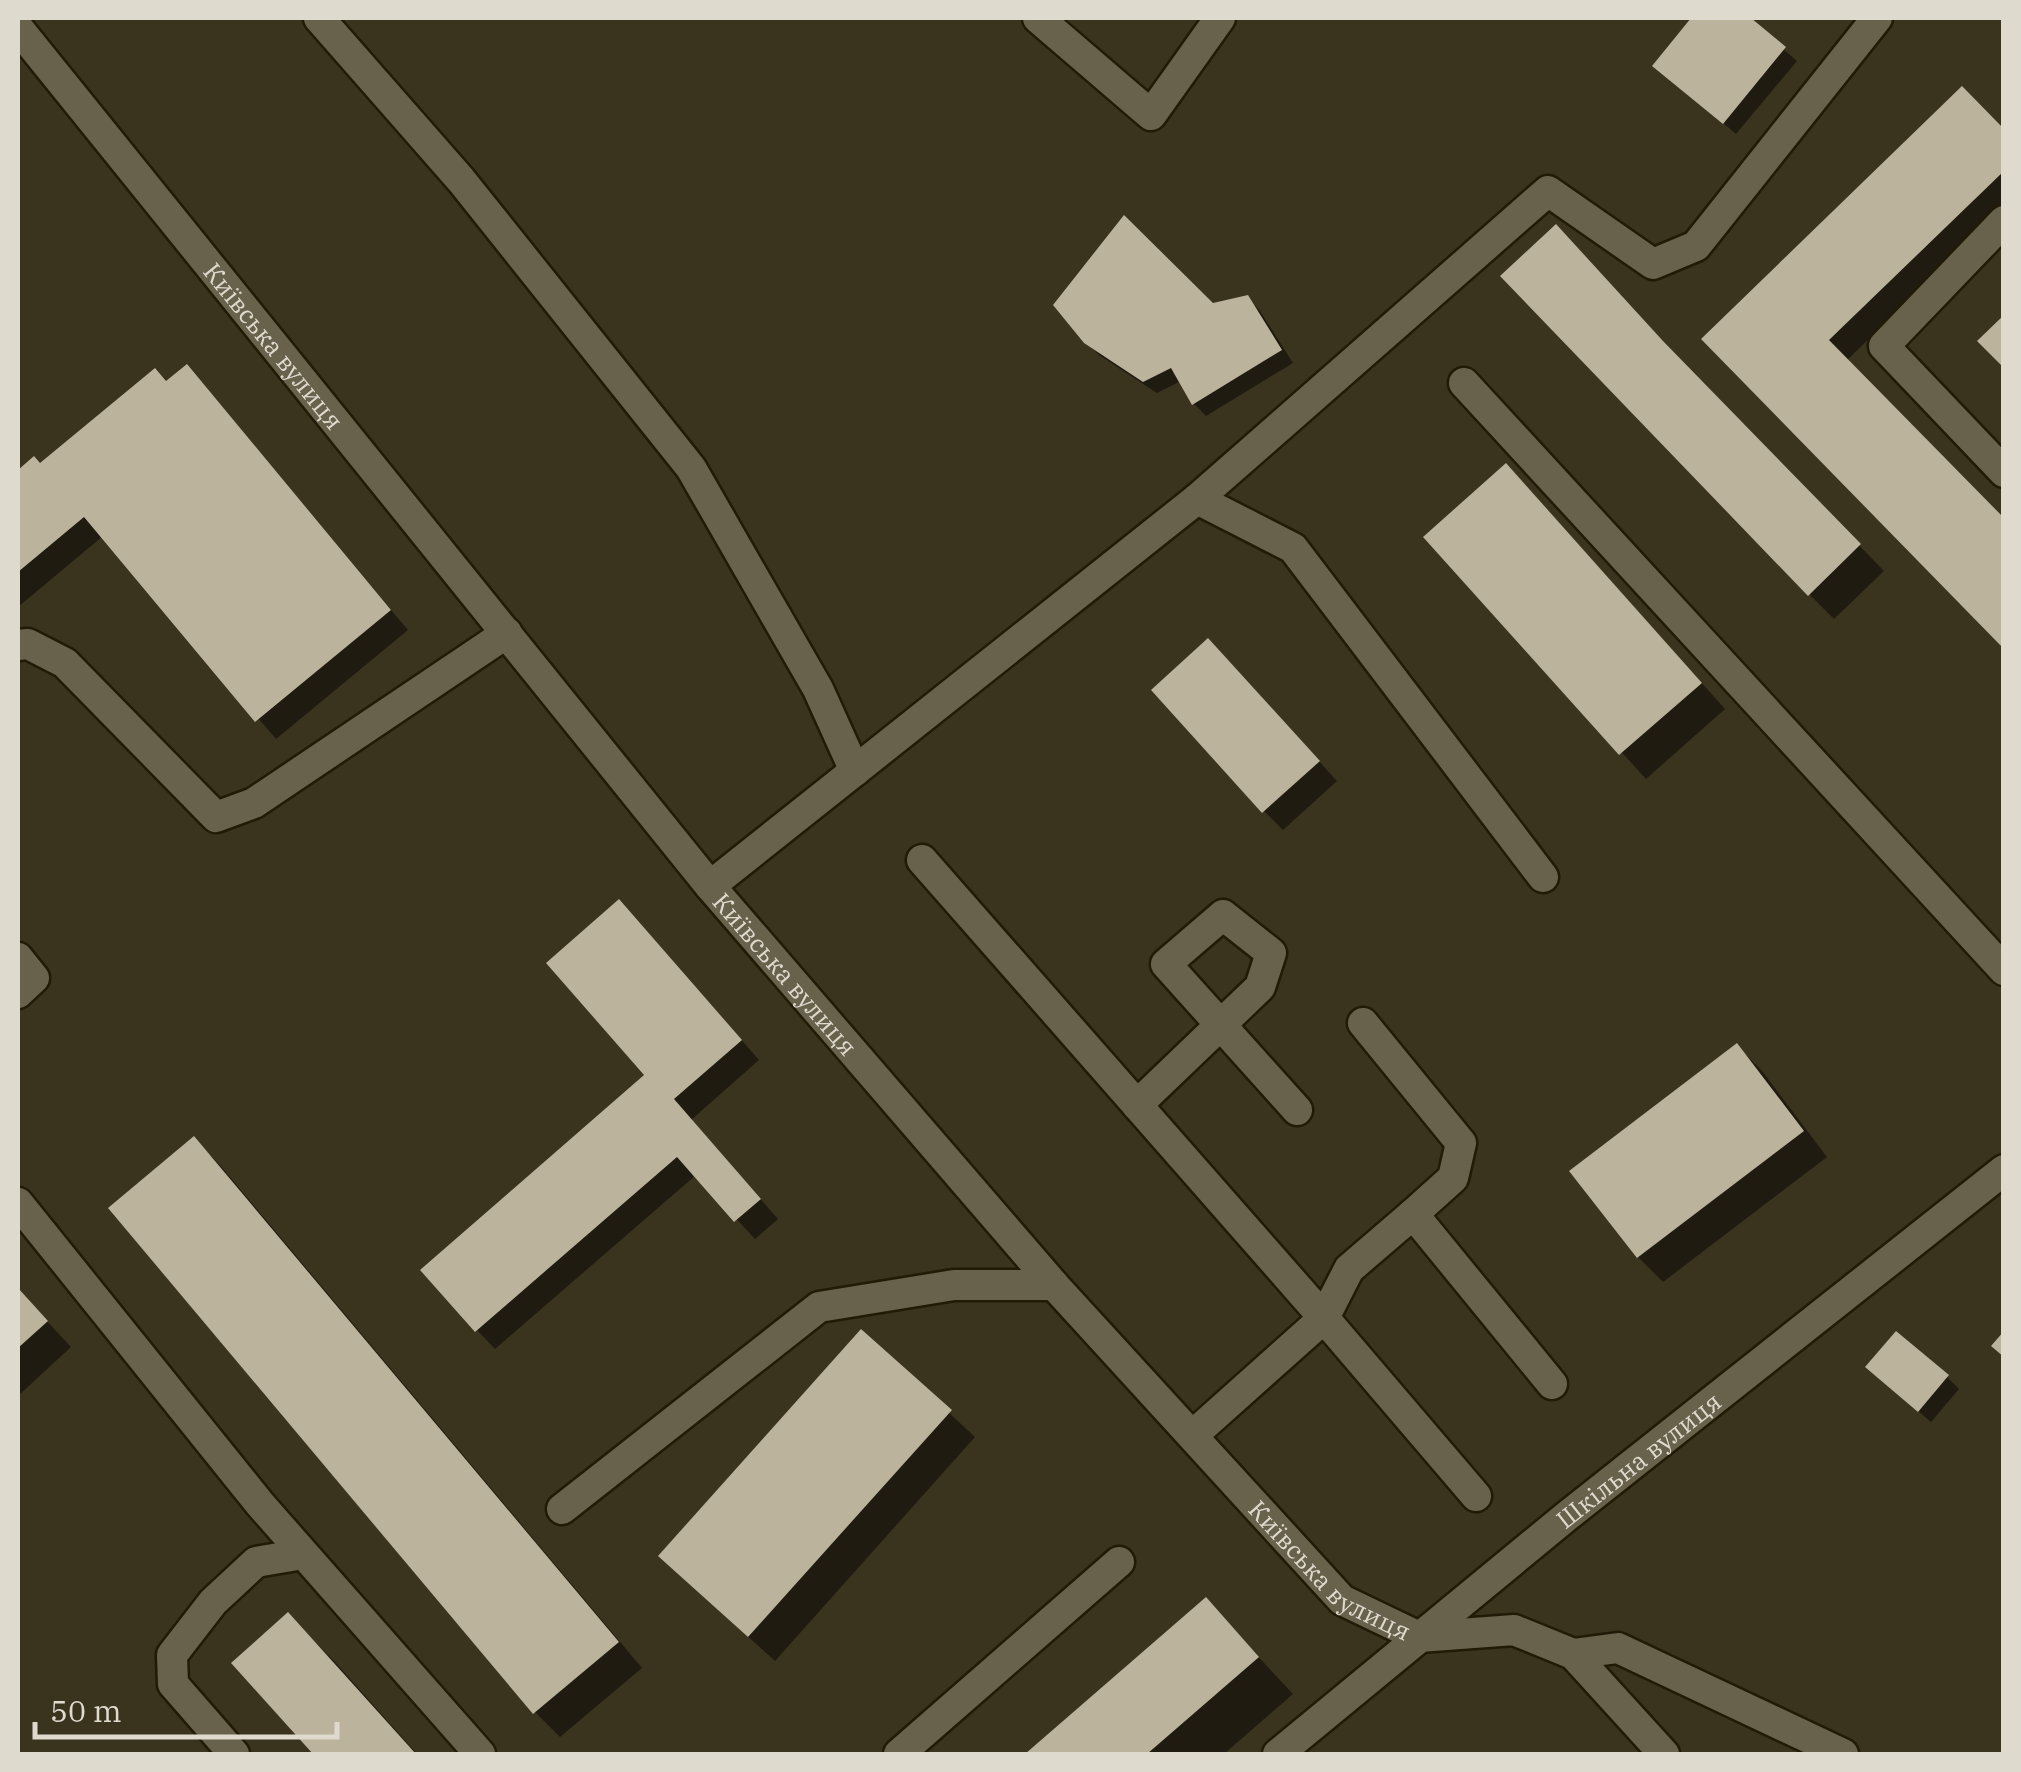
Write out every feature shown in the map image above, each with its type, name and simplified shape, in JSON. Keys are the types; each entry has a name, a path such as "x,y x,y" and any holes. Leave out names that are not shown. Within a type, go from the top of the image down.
{"street":[{"path":"319,18 462,180 691,468 818,689 855,771"},
{"path":"1038,18 1151,116 1220,18"},
{"path":"710,886 1197,499 1548,191 1653,264 1696,246 1876,18"},
{"name":"Київська вулиця","path":"18,28 710,886 1054,1285 1342,1600 1419,1637 1514,1630 1573,1654 1664,1754"},
{"path":"2004,221 1884,346 2004,472"},
{"path":"1464,383 2004,970"},
{"path":"1197,499 1292,548 1543,877"},
{"path":"18,645 28,644 65,663 216,817 254,804 507,633"},
{"path":"922,860 1476,1496"},
{"path":"18,958 34,978 18,993"},
{"path":"1192,1435 1324,1318 1350,1269 1453,1178 1461,1143 1363,1022"},
{"path":"1137,1104 1221,1025 1297,1110"},
{"name":"Шкільна вулиця","path":"1278,1754 2004,1170"},
{"path":"18,1203 260,1504 480,1754"},
{"path":"1412,1214 1552,1384"},
{"path":"562,1509 820,1307 954,1285 1054,1285"},
{"path":"234,1754 173,1684 172,1655 214,1602 256,1562 304,1554"},
{"path":"899,1754 1118,1562"},
{"path":"1573,1654 1618,1648 1843,1754"}],"building":[{"path":"1691,18 1751,18 1786,47 1723,124 1652,66"},
{"path":"1962,86 2004,129 2004,171 1829,340 2004,518 2004,649 1701,339"},
{"path":"1124,215 1213,303 1248,295 1282,350 1192,405 1171,368 1143,382 1084,343 1053,305"},
{"path":"1556,224 1663,341 1861,544 1808,596 1500,276"},
{"path":"2004,315 2004,368 1977,341"},
{"path":"187,364 391,610 255,722 84,517 18,572 18,470 34,456 40,463 155,368 166,381"},
{"path":"1506,463 1702,683 1619,755 1423,537"},
{"path":"1208,638 1320,761 1262,813 1151,690"},
{"path":"619,899 742,1040 674,1099 761,1199 734,1222 677,1157 475,1332 420,1270 644,1075 546,963"},
{"path":"1737,1043 1804,1131 1637,1258 1569,1171"},
{"path":"194,1136 619,1642 533,1714 108,1208"},
{"path":"18,1288 48,1321 18,1348"},
{"path":"861,1329 952,1410 748,1637 658,1556"},
{"path":"1896,1331 1949,1375 1918,1412 1865,1367"},
{"path":"2004,1331 2004,1357 1991,1346"},
{"path":"1206,1597 1259,1657 1147,1754 1025,1754"},
{"path":"288,1612 416,1754 313,1754 231,1663"}]}
